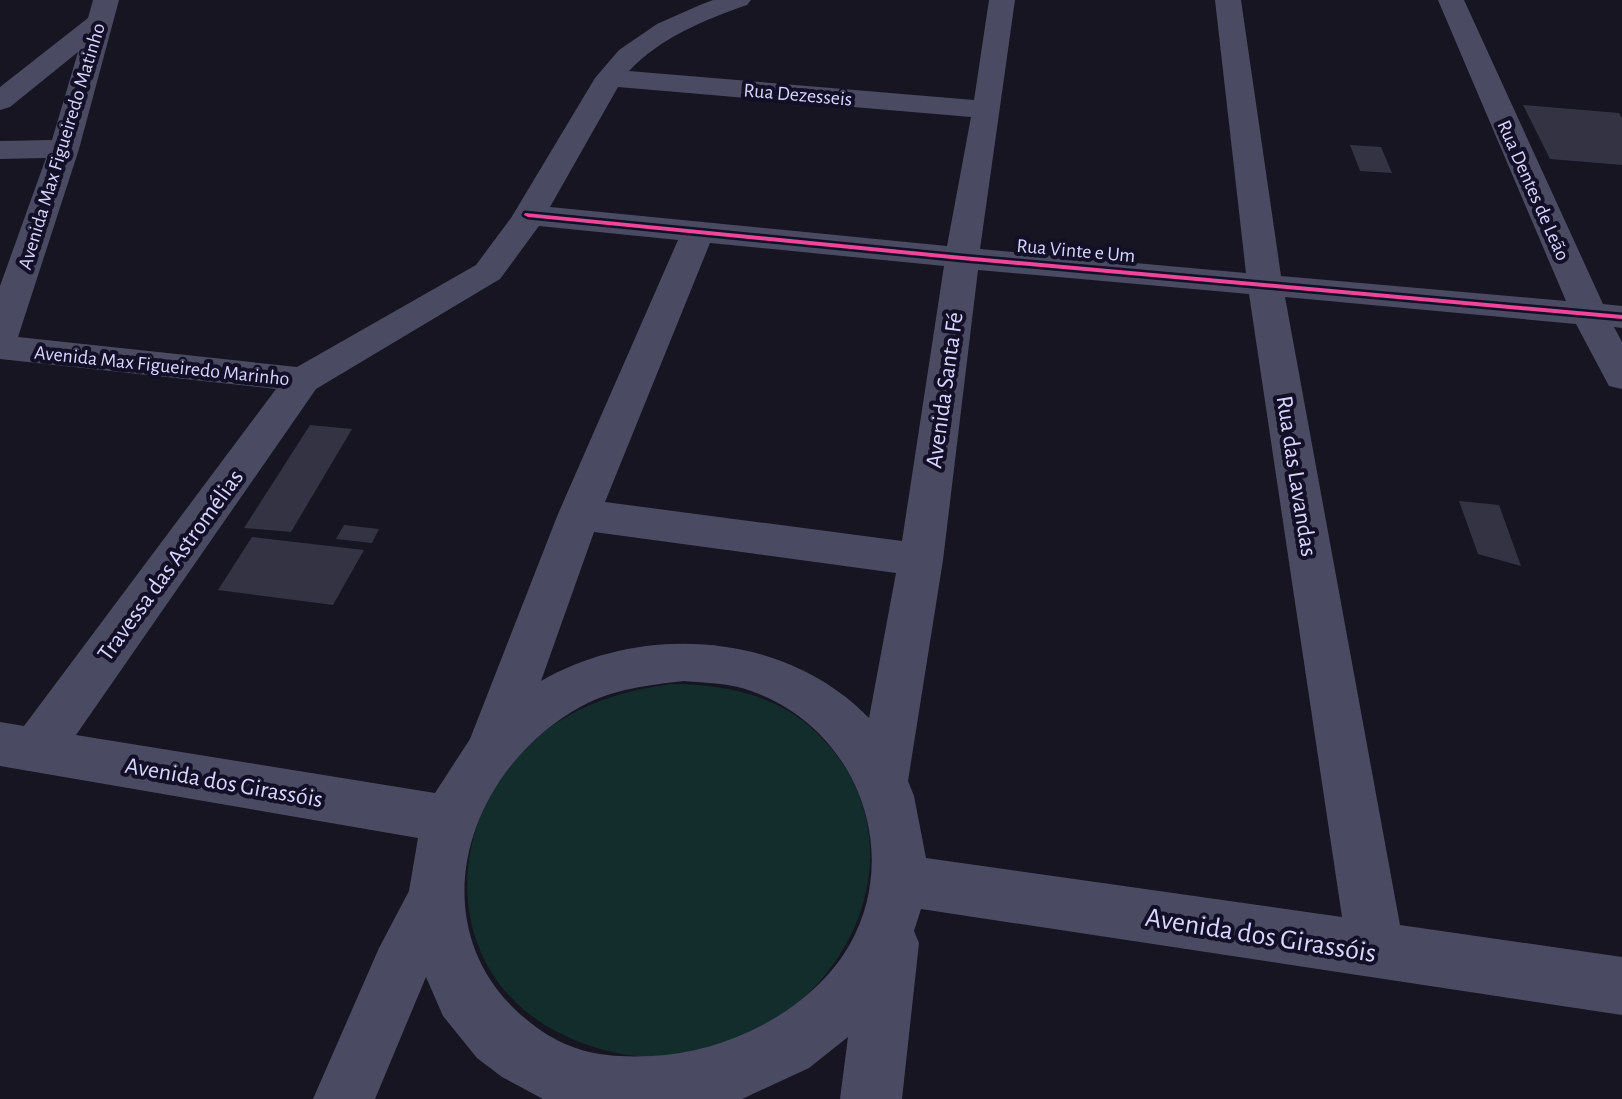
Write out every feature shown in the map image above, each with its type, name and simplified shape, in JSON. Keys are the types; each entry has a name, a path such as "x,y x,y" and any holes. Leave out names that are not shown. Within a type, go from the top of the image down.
{"street":[{"name":"Avenida Max Figueiredo Marinho","path":"0,347 303,380 488,272 528,215 609,78 627,57 651,40 738,0"},
{"name":"Avenida Santa Fé","path":"883,780 921,560 962,258 1002,0"},
{"name":"Rua das Lavandas","path":"1228,0 1265,284 1376,951"},
{"name":"Rua Dentes de Leão","path":"1451,0 1606,316 1622,377"},
{"path":"0,101 102,12"},
{"name":"Avenida Max Figueiredo Matinho","path":"0,337 64,149 102,12"},
{"name":"Rua Dezesseis","path":"609,78 987,110"},
{"path":"0,150 64,149"},
{"name":"Rua Vinte e Um","path":"528,215 1606,316"},
{"path":"493,747 579,514 698,232"},
{"name":"Travessa das Astromélias","path":"18,747 303,380"},
{"path":"579,514 921,560"},
{"path":"871,1099 896,901 898,827 883,780 862,745 835,715 802,692 765,675 712,664 684,662 642,666 601,676 561,693 524,717 493,747 466,781 448,819 437,859 434,899 440,942 456,983 482,1021 517,1052 560,1075 609,1089 661,1092 714,1084 763,1066 807,1040 844,1004 872,965 896,901"},
{"name":"Avenida dos Girassóis","path":"18,747 448,819"},
{"path":"344,1099 400,968 434,899"},
{"name":"Avenida dos Girassóis","path":"896,901 1376,951 1622,986"}],"green space":[{"path":"670,684 740,692 773,703 803,721 838,757 860,797 869,840 868,883 855,925 833,964 802,999 763,1027 726,1044 699,1052 644,1057 603,1050 577,1041 552,1029 515,1001 488,967 473,928 467,887 472,845 486,804 509,767 540,735 570,715 602,700"}],"building":[{"path":"1523,105 1619,113 1622,118 1622,165 1550,159"},
{"path":"1350,145 1381,147 1392,173 1360,171"},
{"path":"310,425 352,429 291,532 244,528"},
{"path":"1459,501 1499,505 1521,566 1478,554"},
{"path":"344,525 379,529 372,543 336,539"},
{"path":"252,537 364,550 333,605 218,590"}],"cycle path":[{"path":"528,215 962,258 1622,317"}]}
